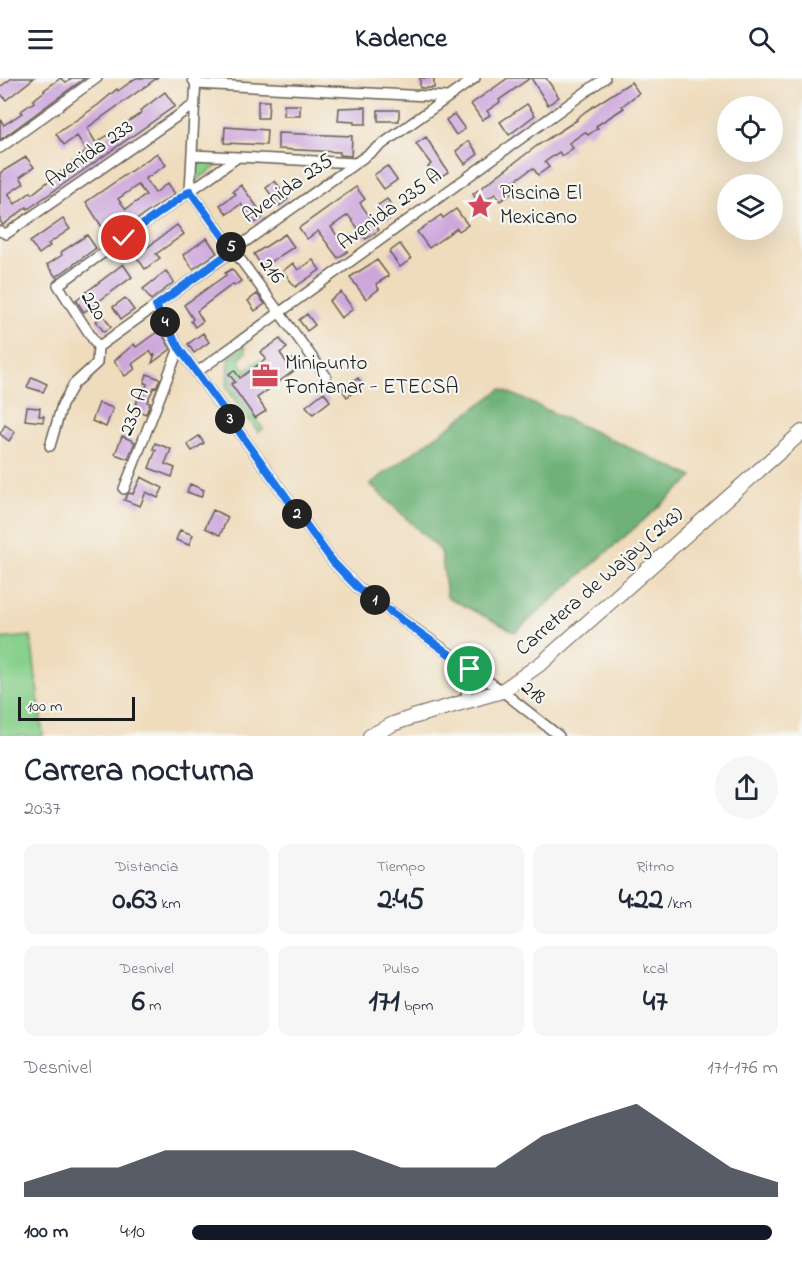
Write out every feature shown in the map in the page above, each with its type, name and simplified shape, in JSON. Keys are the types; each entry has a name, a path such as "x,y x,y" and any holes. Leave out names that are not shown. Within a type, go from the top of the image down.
{"main road":[{"name":"Carretera de Wajay (243)","path":"370,736 393,724 502,691 543,662 802,432"}],"street":[{"path":"0,148 97,78"},
{"name":"Avenida 235","path":"98,347 475,78"},
{"name":"Avenida 235 A","path":"197,372 604,78"},
{"path":"190,191 195,104 194,80 447,97"},
{"name":"Avenida 233","path":"3,232 195,104"},
{"path":"192,155 356,163"},
{"path":"190,191 238,156"},
{"name":"216","path":"190,191 327,376"},
{"name":"220","path":"98,347 58,285 190,191"},
{"name":"218","path":"156,306 179,348 333,562 359,589 502,691 559,736"},
{"path":"50,446 62,405 74,384 97,363 98,347"},
{"name":"235 A","path":"124,489 179,348"},
{"path":"465,702 470,669"}],"green space":[{"path":"195,159 224,161 194,182"},
{"path":"245,346 246,352 239,359 245,370 260,359 262,362 232,384 263,429 258,432 227,388 229,358"},
{"path":"501,389 693,477 515,632 447,597 441,551 370,484"},
{"path":"31,636 43,736 0,736 0,639"}],"building":[{"path":"12,78 34,78 6,100 0,93 0,87"},
{"path":"61,78 66,82 72,78 85,78 0,140 0,119 4,125 22,113 21,111 34,102 33,100 44,90"},
{"path":"136,78 157,78 87,128 96,143 141,113 140,111 165,92 175,106 3,225 0,221 0,173 26,157 34,167 20,177 24,183 8,194 15,204 31,192 32,194 87,151 77,136 64,145 56,134 117,89 118,91"},
{"path":"420,78 434,78 434,88 420,88"},
{"path":"508,78 530,78 499,100 500,102 487,111 490,115 482,120 471,104"},
{"path":"531,78 546,78 559,97 548,105"},
{"path":"631,82 639,93 622,106 624,108 596,126 598,128 588,135 585,132 569,143 573,148 562,156 559,152 545,162 549,167 538,175 533,168 507,186 512,193 500,201 495,194 480,204 473,194 538,145"},
{"path":"258,101 269,101 268,118 258,118"},
{"path":"527,104 535,115 509,135 500,122"},
{"path":"284,105 300,105 300,116 284,116"},
{"path":"366,107 366,124 338,121 339,108"},
{"path":"378,110 399,110 399,121 378,121"},
{"path":"454,114 465,129 456,135 446,120"},
{"path":"225,127 267,130 266,145 224,143"},
{"path":"278,133 352,136 351,156 340,155 340,152 278,149"},
{"path":"426,137 448,172 437,179 428,167 431,164 416,144"},
{"path":"469,141 478,154 465,164 456,151"},
{"path":"157,153 166,165 145,179 155,193 168,183 175,194 109,238 86,202","holes":["138,185 146,195 126,209 118,199"]},
{"path":"387,166 397,180 384,189 374,175"},
{"path":"275,181 288,199 279,206 266,188"},
{"path":"241,185 264,216 255,223 241,204 227,214 220,205 236,194 233,191"},
{"path":"356,187 365,199 360,203 379,230 366,239 348,215 331,227 348,251 338,258 318,231 307,239 299,228"},
{"path":"387,199 397,213 387,220 377,206"},
{"path":"456,209 468,225 459,231 457,228 429,248 417,232 441,215 443,218"},
{"path":"63,219 70,229 48,244 50,246 39,254 30,242"},
{"path":"177,225 184,234 156,254 160,258 145,269 136,256"},
{"path":"285,234 294,247 262,267 254,254"},
{"path":"87,235 96,248 56,277 47,265 62,255 61,252"},
{"path":"207,238 217,253 193,269 183,255"},
{"path":"400,244 411,259 400,267 389,252"},
{"path":"313,260 320,270 295,287 283,271 293,263 298,270"},
{"path":"377,260 389,276 376,284 379,289 366,299 350,277"},
{"path":"123,264 132,277 84,312 76,300"},
{"path":"232,269 241,281 234,286 233,284 197,311 203,321 195,327 184,305"},
{"path":"166,271 174,282 151,300 143,289"},
{"path":"341,292 353,309 341,318 329,301"},
{"path":"257,294 265,304 255,311 248,301"},
{"path":"125,298 134,310 121,319 113,307"},
{"path":"307,314 315,325 307,331 299,320"},
{"path":"104,316 111,327 104,332 96,321"},
{"path":"160,330 171,349 152,363 155,354 153,356 150,351 132,364 135,369 125,376 114,361 134,344 136,347"},
{"path":"203,333 209,342 194,353 188,344"},
{"name":"Minipunto Fontanar - ETECSA","path":"280,339 287,348 280,353 287,363 293,359 299,367 257,398 266,411 255,418 231,384 235,382 229,374 234,370 240,378 266,359 261,352"},
{"path":"147,374 160,379 147,402 150,403 146,414 134,409 138,399 141,400 147,384 144,383"},
{"path":"32,377 47,384 43,392 27,387"},
{"path":"358,378 363,385 347,397 342,390"},
{"path":"324,392 330,401 313,414 306,406"},
{"path":"99,403 113,408 106,427 92,421"},
{"path":"27,407 40,408 39,416 44,416 43,422 25,420"},
{"path":"5,425 15,432 9,441 0,434"},
{"path":"122,436 135,442 128,459 115,454"},
{"path":"199,436 204,443 192,451 187,444"},
{"path":"155,443 171,449 165,464 175,468 172,477 149,468 156,450 153,449"},
{"path":"141,477 163,488 158,498 146,492 140,506 124,500 129,493 133,494"},
{"path":"190,484 204,490 201,497 187,492"},
{"path":"213,510 228,517 220,535 205,528"},
{"path":"180,530 193,535 189,545 176,540"}],"place":[{"name":"Piscina El Mexicano","path":"480,206"},
{"name":"Minipunto Fontanar - ETECSA","path":"265,376"}],"route":[{"path":"124,238 190,191 233,250 156,306 179,348 333,562 359,589 470,669"}]}
